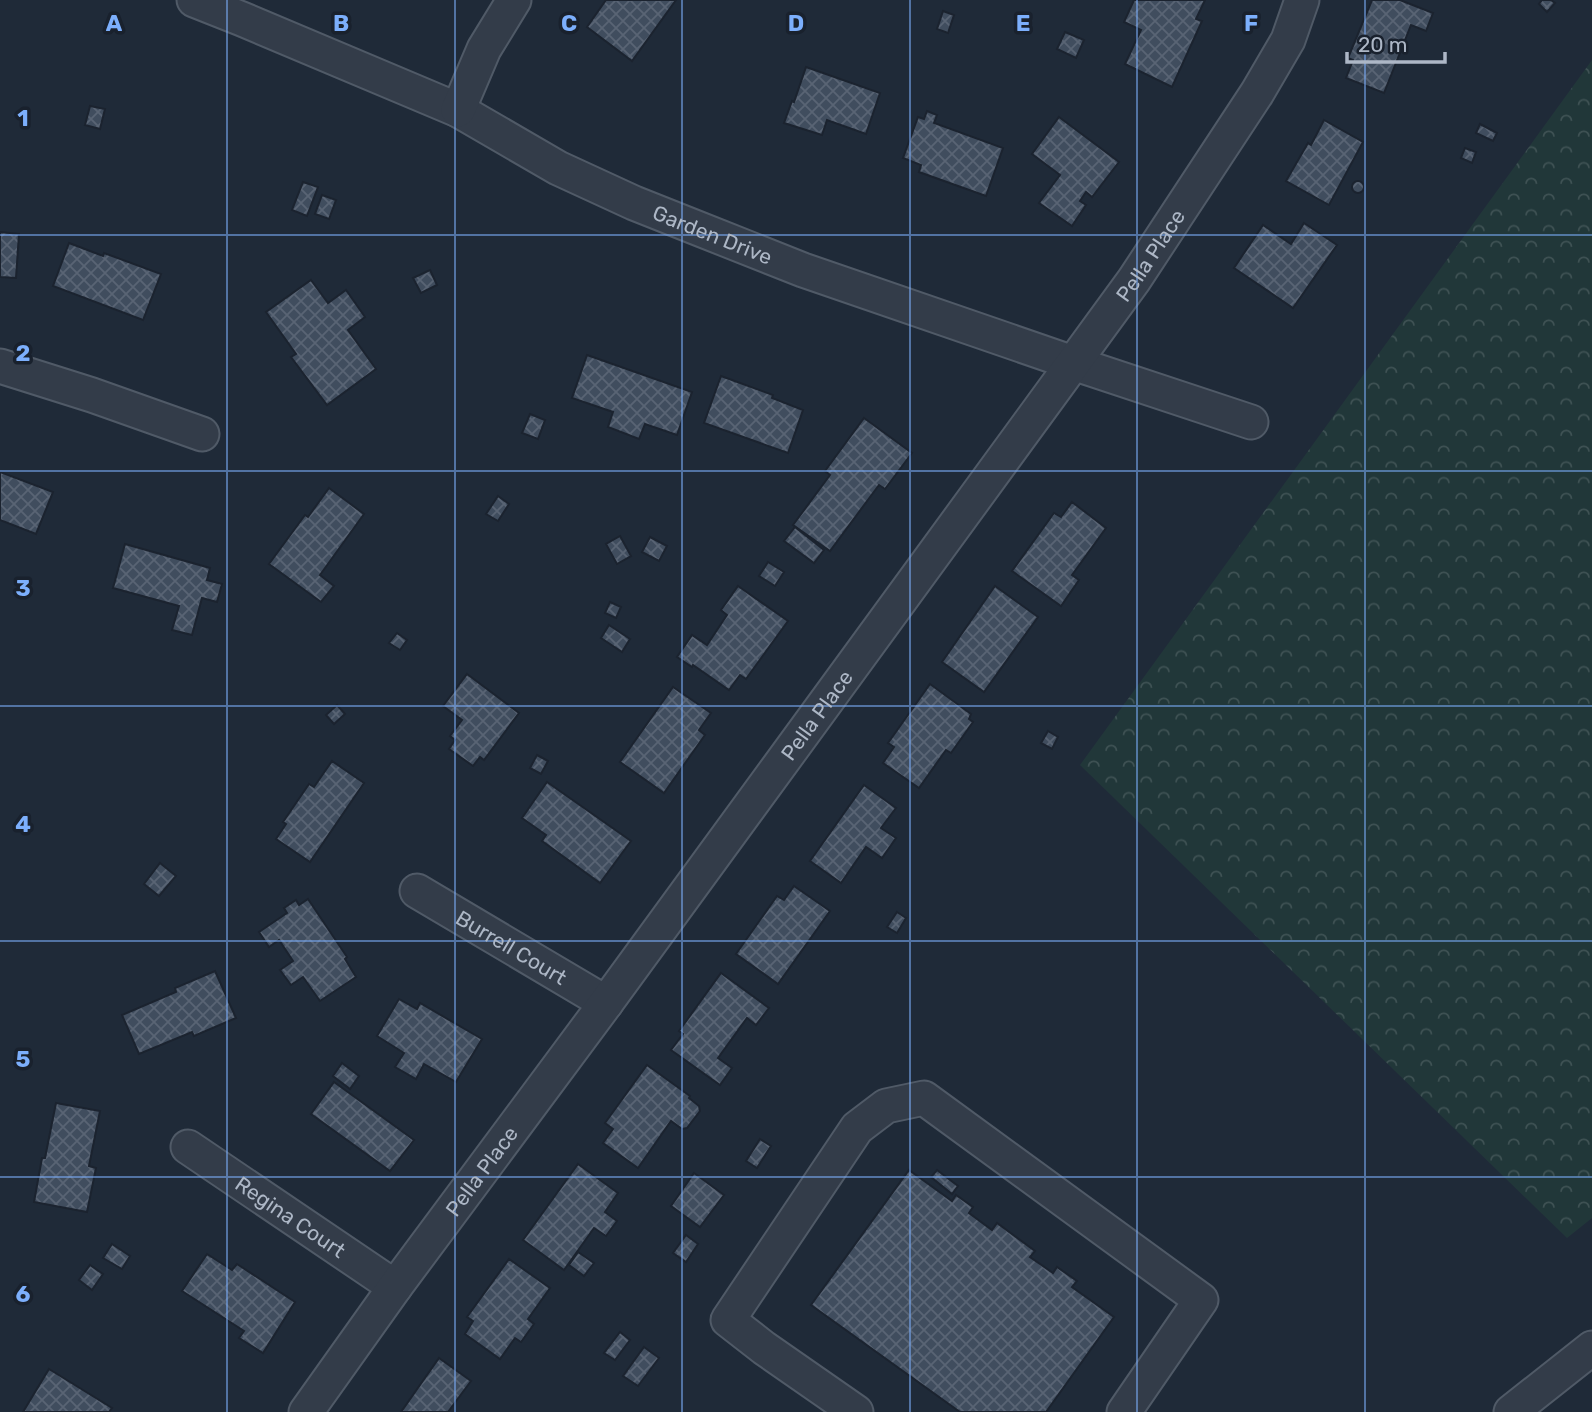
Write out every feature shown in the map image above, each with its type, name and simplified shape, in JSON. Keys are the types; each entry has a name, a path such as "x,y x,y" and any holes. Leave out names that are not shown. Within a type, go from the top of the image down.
{"street":[{"name":"Garden Drive","path":"194,0 457,110 558,168 634,203 803,270 1251,422"},
{"path":"457,110 484,49 514,0"},
{"name":"Pella Place","path":"306,1412 1134,280 1257,93 1287,40 1301,0"},
{"path":"0,366 202,434"},
{"name":"Burrell Court","path":"417,891 606,1003"},
{"path":"856,1412 728,1320 857,1128 886,1106 924,1098 1201,1300 1124,1412"},
{"name":"Regina Court","path":"188,1147 395,1287"},
{"path":"1511,1412 1592,1348"}],"green space":[{"path":"1592,60 1592,1218 1567,1238 1080,765"}],"building":[{"path":"606,0 676,0 632,61 587,27"},
{"path":"1134,0 1205,0 1196,19 1202,21 1172,87 1125,64 1141,30 1124,22"},
{"path":"1372,0 1400,0 1433,13 1426,31 1411,25 1384,93 1346,78 1353,60 1348,58"},
{"path":"1542,0 1555,3 1547,12 1539,4"},
{"path":"943,11 954,15 948,33 937,29"},
{"path":"1065,32 1084,40 1076,58 1057,49"},
{"path":"806,67 880,93 866,134 827,120 822,135 784,123"},
{"path":"90,106 105,109 100,129 85,125"},
{"path":"927,111 937,115 934,123 1003,148 986,196 919,172 921,165 903,158 918,117 924,119"},
{"path":"1059,117 1119,162 1092,197 1086,192 1080,201 1086,205 1072,226 1039,203 1060,175 1032,154"},
{"path":"1324,120 1363,142 1329,205 1286,181 1308,143 1311,145"},
{"path":"1480,124 1497,133 1493,141 1476,133"},
{"path":"1465,148 1476,152 1472,163 1461,158"},
{"path":"303,182 318,187 307,216 292,210"},
{"path":"1353,182 1363,182 1363,192 1353,192"},
{"path":"322,195 336,200 329,219 315,214"},
{"path":"1304,223 1337,245 1293,308 1234,268 1263,225 1291,244"},
{"path":"0,232 19,234 16,278 0,277"},
{"path":"69,243 161,274 143,320 53,286"},
{"path":"430,270 437,285 421,293 413,278"},
{"path":"311,280 328,303 346,290 365,317 348,330 376,369 327,405 291,357 296,354 266,312"},
{"path":"587,355 692,392 677,435 645,424 639,439 608,427 613,412 572,398"},
{"path":"721,376 773,395 772,398 803,410 788,453 704,423"},
{"path":"530,414 545,420 538,439 522,433"},
{"path":"864,418 912,453 885,489 879,485 830,551 793,525 830,475 825,471"},
{"path":"0,472 53,492 36,534 0,520"},
{"path":"329,488 364,514 320,575 334,586 321,602 269,564 305,515 308,517"},
{"path":"498,496 509,504 498,521 486,514"},
{"path":"1072,502 1106,528 1072,575 1079,580 1061,606 1012,571 1054,513 1061,517"},
{"path":"795,527 824,550 814,563 784,541"},
{"path":"620,536 631,556 617,564 606,544"},
{"path":"650,537 667,546 659,561 642,552"},
{"path":"125,544 210,568 207,580 222,584 217,602 202,598 192,635 172,630 179,606 113,588"},
{"path":"768,562 784,572 775,586 759,576"},
{"path":"738,586 788,621 746,679 740,675 729,690 677,657 692,635 707,645 727,615 721,610"},
{"path":"995,586 1038,617 984,692 942,662"},
{"path":"610,602 621,607 616,618 605,613"},
{"path":"609,625 630,639 622,652 601,638"},
{"path":"397,633 407,640 400,650 389,643"},
{"path":"467,674 519,713 484,760 480,757 473,766 449,749 455,740 450,736 462,720 443,706"},
{"path":"930,684 971,714 969,719 973,722 951,753 946,750 919,788 883,763 894,747 888,743"},
{"path":"673,687 711,713 699,730 705,735 664,793 620,762"},
{"path":"337,705 345,714 334,724 326,715"},
{"path":"1048,731 1058,737 1052,749 1041,743"},
{"path":"537,755 548,761 541,774 530,768"},
{"path":"332,761 364,783 310,862 276,839 286,824 283,822 309,784 314,787"},
{"path":"547,782 631,841 600,883 542,841 546,835 522,818"},
{"path":"864,785 896,808 881,828 896,838 882,858 866,847 841,883 810,861"},
{"path":"160,863 176,876 159,896 144,884"},
{"path":"794,886 830,911 778,984 736,954 777,896 784,900"},
{"path":"308,899 347,957 345,959 356,977 320,1001 303,977 291,985 280,970 293,961 279,940 269,947 259,932 287,913 284,908 296,900 299,905"},
{"path":"897,912 906,918 897,933 887,927"},
{"path":"215,971 236,1018 194,1036 192,1032 139,1054 122,1015 176,992 175,988"},
{"path":"721,973 769,1008 756,1025 747,1018 718,1058 732,1068 720,1085 671,1050 683,1034 679,1031"},
{"path":"399,999 417,1009 420,1003 482,1039 456,1082 424,1064 416,1079 395,1067 404,1053 377,1036"},
{"path":"342,1063 359,1076 350,1089 333,1076"},
{"path":"647,1065 690,1096 700,1111 687,1128 682,1129 671,1121 638,1168 603,1143 613,1129 605,1123"},
{"path":"334,1082 414,1140 390,1171 311,1114"},
{"path":"56,1103 100,1111 89,1166 96,1168 87,1212 34,1202"},
{"path":"760,1139 771,1146 757,1168 746,1161"},
{"path":"578,1164 618,1193 605,1212 617,1221 606,1236 594,1228 564,1270 523,1240"},
{"path":"909,1170 952,1201 956,1195 973,1207 969,1213 992,1230 997,1223 1035,1251 1030,1257 1053,1273 1057,1267 1077,1281 1072,1287 1114,1317 1046,1412 960,1412 811,1305"},
{"path":"937,1170 958,1186 952,1194 931,1177"},
{"path":"694,1173 724,1195 700,1227 671,1206"},
{"path":"686,1235 698,1244 686,1262 673,1253"},
{"path":"112,1244 130,1256 122,1269 103,1258"},
{"path":"578,1252 594,1263 584,1276 569,1265"},
{"path":"207,1254 232,1270 237,1264 295,1302 263,1353 239,1338 244,1331 182,1291"},
{"path":"509,1259 550,1288 528,1319 534,1324 521,1342 515,1338 500,1359 465,1334 473,1321 467,1317"},
{"path":"90,1265 103,1274 92,1290 79,1280"},
{"path":"620,1332 630,1340 615,1360 604,1353"},
{"path":"644,1347 659,1358 638,1386 623,1376"},
{"path":"439,1358 471,1381 448,1412 401,1412"},
{"path":"49,1369 112,1408 109,1412 23,1412"}]}
